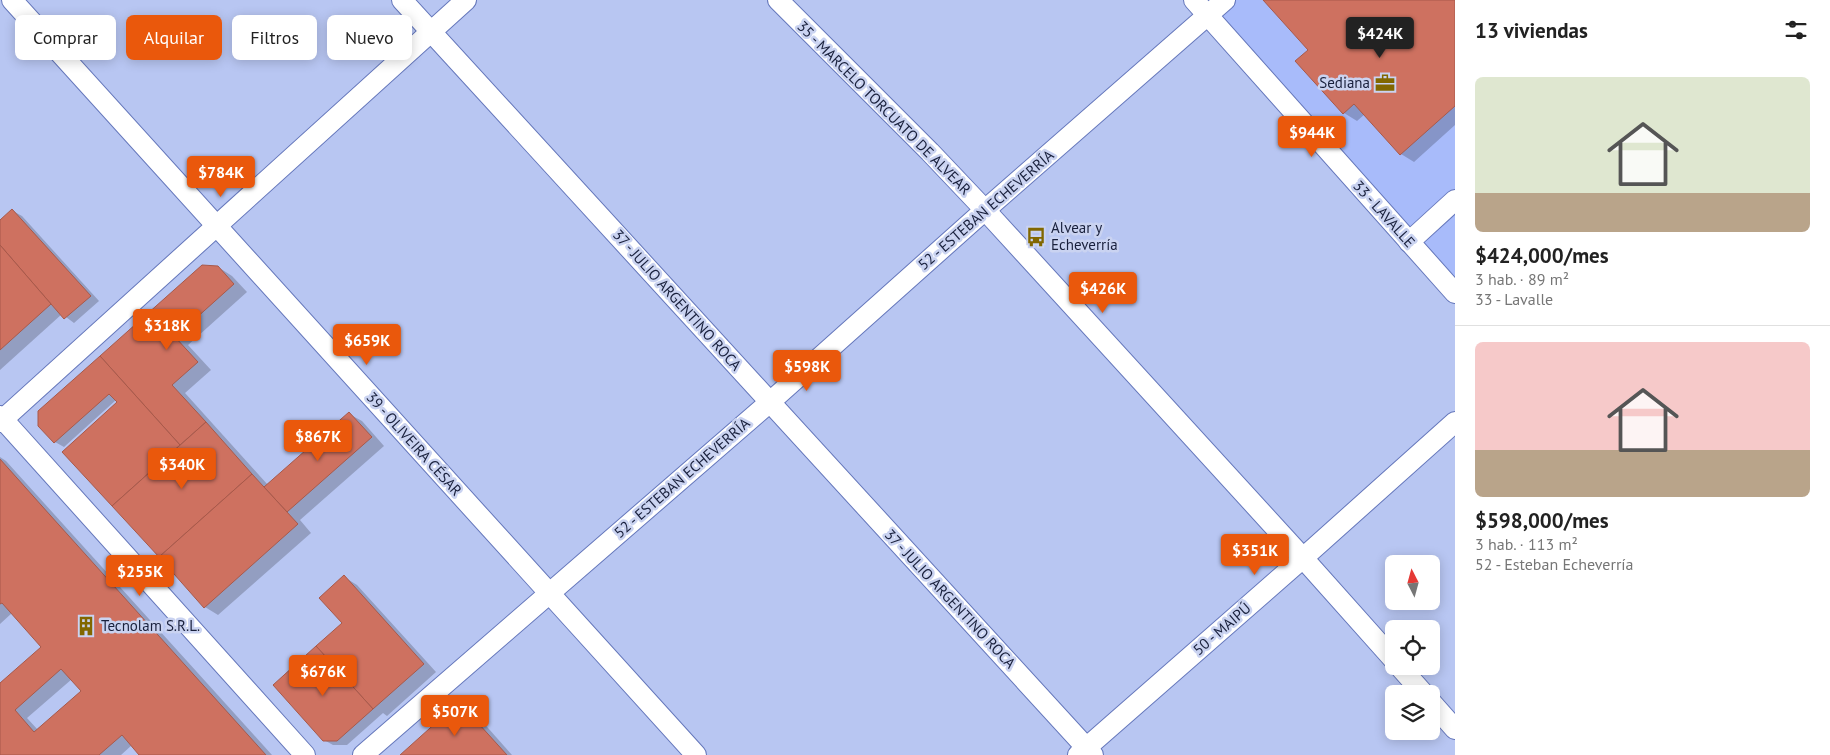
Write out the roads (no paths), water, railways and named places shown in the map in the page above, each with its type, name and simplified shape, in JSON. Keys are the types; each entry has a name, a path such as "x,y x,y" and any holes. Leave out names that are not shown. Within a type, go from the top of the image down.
{"street":[{"name":"39 - OLIVEIRA CÉSAR","path":"12,0 696,755"},
{"name":"37 - JULIO ARGENTINO ROCA","path":"402,0 770,402 1086,752"},
{"path":"306,755 1,419 466,0"},
{"name":"35 - MARCELO TORCUATO DE ALVEAR","path":"778,0 930,152 1385,650"},
{"name":"33 - LAVALLE","path":"1194,0 1455,293"},
{"name":"52 - ESTEBAN ECHEVERRÍA","path":"363,755 770,402 984,210 1225,0"},
{"path":"1409,242 1455,200"},
{"name":"50 - MAIPÚ","path":"1086,752 1455,422"},
{"path":"1407,675 1416,685"},
{"path":"1440,712 1455,729"}],"place":[{"name":"Sediana","path":"1385,83"},
{"name":"Alvear y Echeverría","path":"1036,237"},
{"name":"Tecnolam S.R.L.","path":"86,626"}]}
